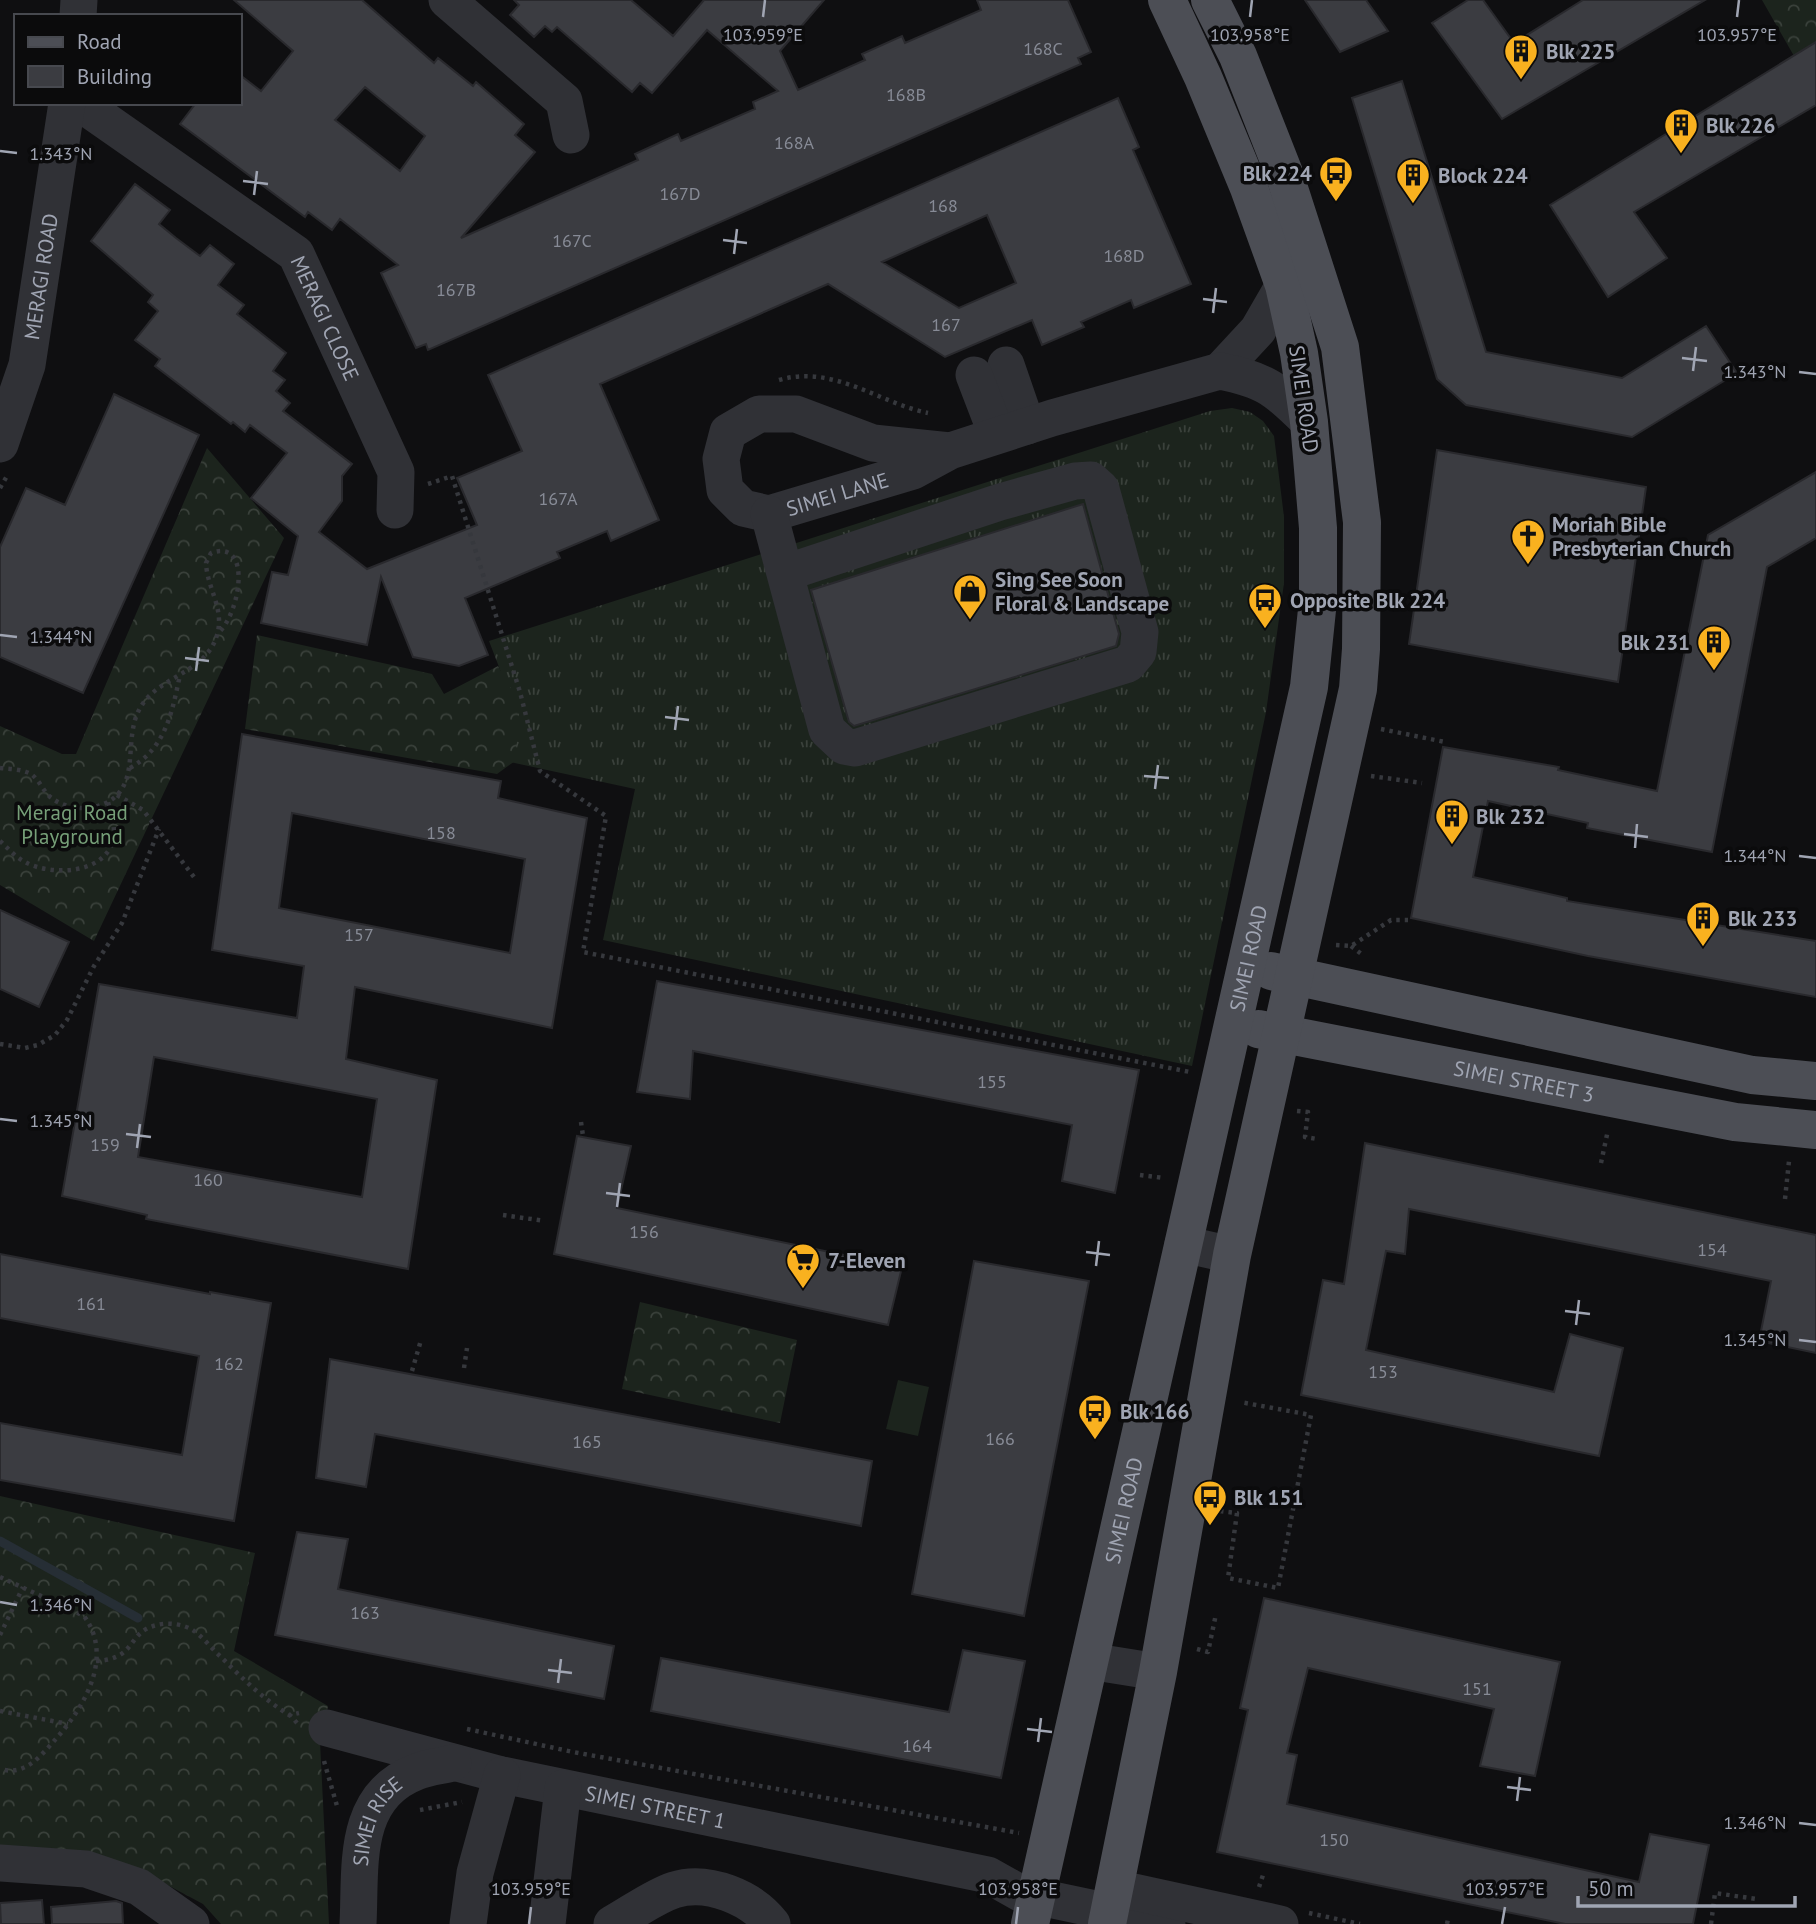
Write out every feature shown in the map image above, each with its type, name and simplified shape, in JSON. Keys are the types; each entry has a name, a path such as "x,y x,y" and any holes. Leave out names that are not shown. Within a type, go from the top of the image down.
{"main road":[{"name":"SIMEI ROAD","path":"1034,1898 1309,687 1318,588 1318,528 1309,422 1299,353 1284,285 1213,102 1167,0"},
{"name":"SIMEI ROAD","path":"1110,1908 1172,1659 1232,1255 1358,688 1362,649 1363,522 1340,347 1284,173 1238,56 1210,0"},
{"path":"1309,687 1326,704 1345,701 1358,688"},
{"path":"1245,966 1752,1074 1816,1081"},
{"name":"SIMEI STREET 3","path":"1232,1025 1735,1122 1816,1130"}],"street":[{"path":"447,0 564,100 571,135"},
{"name":"MERAGI ROAD","path":"0,444 27,365 67,105"},
{"name":"MERAGI CLOSE","path":"83,105 296,254 396,472 395,510"},
{"path":"1220,371 1258,330 1284,285"},
{"path":"990,370 1012,431"},
{"name":"SIMEI LANE","path":"950,451 873,443 796,415 759,414 727,432 721,459 725,490 743,508 769,514 913,471 950,451 1012,431 1220,371 1245,376 1274,387 1309,422"},
{"path":"769,514 827,730 844,746 855,748 1128,664 1138,652 1140,632 1101,489 1091,480 1075,481 785,573"},
{"path":"1183,1244 1232,1255"},
{"path":"1089,1661 1172,1659"},
{"name":"SIMEI STREET 1","path":"314,1731 454,1763 499,1787 564,1788 988,1875 1034,1898 1110,1908 1294,1918"},
{"name":"SIMEI RISE","path":"358,1924 363,1830 374,1806 388,1790 415,1772 454,1763"},
{"path":"468,1924 475,1873 499,1787"},
{"path":"547,1924 564,1788"},
{"path":"0,1863 86,1869 139,1886 191,1924"},
{"path":"612,1924 675,1889 698,1886 732,1894 761,1910 772,1924"},
{"name":"SIMEI STREET 1","path":"1110,1908 1167,1924"}],"path":[{"path":"435,482 452,476 520,692 540,771 606,816 583,952 1195,1073"},
{"path":"0,768 32,775 49,795 71,807 97,807 108,802 117,796 130,768 136,714 141,706 161,684 180,675 202,659 232,614 239,579 236,560 219,550 211,553 206,563 220,618 218,633"},
{"path":"130,768 141,762 166,732 180,675"},
{"path":"1375,728 1446,742"},
{"path":"1366,776 1422,783"},
{"path":"117,796 143,810 194,877"},
{"path":"0,841 25,863 43,869 69,869 93,864 103,858 113,839 114,825 108,802"},
{"path":"0,1044 25,1048 38,1045 55,1034 67,1020 94,966 122,923 159,829"},
{"path":"1335,944 1351,946 1391,920 1408,920"},
{"path":"1308,1112 1306,1137 1317,1139"},
{"path":"581,1122 583,1136"},
{"path":"1601,1163 1605,1143"},
{"path":"1140,1175 1175,1180"},
{"path":"1785,1199 1787,1179"},
{"path":"503,1215 545,1221"},
{"path":"412,1371 421,1340"},
{"path":"464,1368 467,1348"},
{"path":"1236,1415 1242,1388"},
{"path":"1212,1510 1237,1514 1228,1578 1278,1588 1311,1415 1240,1402"},
{"path":"0,1577 83,1616 92,1628 96,1661 84,1700 69,1724 30,1765 15,1771 0,1769"},
{"path":"0,1635 23,1587"},
{"path":"1172,1659 1208,1652 1216,1614"},
{"path":"96,1661 113,1660 125,1655 144,1630 156,1625 173,1624 193,1630 256,1692 314,1731 337,1804 336,1818"},
{"path":"0,1711 69,1724"},
{"path":"290,1716 314,1731"},
{"path":"290,1716 314,1731"},
{"path":"455,1726 573,1752 1020,1834"},
{"path":"411,1815 499,1787"},
{"path":"1258,1891 1263,1875"},
{"path":"1710,1924 1715,1893 1756,1899"},
{"path":"1294,1918 1360,1924"}],"green space":[{"path":"1762,0 1816,0 1816,42 1794,56"},
{"path":"1232,408 1250,412 1263,421 1274,436 1284,517 1284,583 1266,712 1192,1066 603,940 635,789 487,757 504,680 489,641 1210,411"},
{"name":"Meragi Road Playground","path":"207,448 284,538 94,941 0,885 0,726 62,754 76,754"},
{"path":"257,635 432,674 444,694 498,666 520,704 515,761 497,774 245,729"},
{"path":"640,1302 797,1340 780,1423 622,1389"},
{"path":"898,1380 929,1387 918,1436 886,1429"},
{"path":"0,1496 255,1553 234,1651 328,1706 320,1742 329,1924 221,1924 203,1904 134,1867 0,1856"}],"building":[{"path":"234,0 362,0 434,63 438,58 473,86 476,82 524,124 515,135 535,152 461,238 638,160 635,154 678,134 681,141 755,109 753,102 778,91 707,30 652,93 640,83 632,92 557,27 552,32 545,26 534,37 510,15 519,5 514,0 631,0 673,36 704,0 824,0 780,51 798,90 865,60 862,54 902,36 905,43 981,10 977,0 1068,0 1091,52 1078,58 1081,64 428,350 426,344 416,348 381,273 398,265 340,219 332,230 308,212 305,217 180,124 194,105 242,105 242,77 261,91 293,51","holes":["365,87 425,136 400,171 335,120"]},
{"path":"1305,0 1366,0 1388,31 1340,52"},
{"name":"Blk 225","path":"1468,0 1483,0 1514,43 1583,0 1705,0 1502,119 1432,23"},
{"name":"Blk 226","path":"1816,42 1816,105 1634,212 1667,258 1608,297 1550,205"},
{"name":"Block 224","path":"1402,81 1486,352 1622,378 1706,326 1737,373 1632,437 1466,405 1437,379 1352,98"},
{"path":"1118,98 1139,147 1133,150 1191,284 1134,308 1131,300 1081,322 1084,327 1042,345 1032,320 945,357 828,284 600,384 659,520 611,541 607,531 557,552 560,558 465,598 488,655 459,666 413,657 381,577 367,645 261,623 272,572 288,575 298,536 251,498 287,453 250,425 245,432 233,422 231,424 155,366 160,359 135,340 158,311 148,302 153,295 91,241 135,184 170,210 159,224 176,238 200,256 210,245 234,264 218,285 244,305 237,314 286,353 273,371 285,380 276,391 290,403 283,411 352,464 342,476 342,501 319,532 367,569 477,525 457,478 522,451 488,375","holes":["987,215 1016,283 959,308 882,262"]},
{"path":"114,394 199,435 83,693 0,657 0,547 26,488 65,505"},
{"name":"Moriah Bible Presbyterian Church","path":"1437,450 1646,487 1618,682 1409,644"},
{"path":"1816,472 1816,538 1767,567 1712,852 1587,828 1588,823 1488,801 1473,877 1567,898 1567,901 1816,941 1816,997 1588,956 1411,918 1443,747 1559,767 1558,770 1657,791 1708,535"},
{"name":"Sing See Soon Floral & Landscape","path":"1083,504 1119,634 1116,646 854,726 849,722 811,590"},
{"path":"242,734 501,781 498,798 587,818 552,1028 355,987 346,1059 437,1080 408,1269 146,1219 147,1215 62,1196 99,984 297,1018 304,966 212,950","holes":["292,813 525,859 510,953 279,908","154,1057 377,1099 362,1197 138,1157"]},
{"path":"0,910 69,942 39,1007 0,989"},
{"path":"657,981 1139,1070 1115,1193 1062,1181 1072,1125 693,1051 690,1099 637,1092"},
{"path":"577,1136 631,1146 617,1208 902,1267 888,1325 554,1254"},
{"path":"1365,1143 1816,1235 1816,1353 1759,1341 1771,1281 1409,1209 1405,1254 1386,1251 1366,1350 1554,1392 1570,1334 1623,1348 1599,1456 1301,1395 1323,1280 1344,1284"},
{"path":"0,1254 271,1303 234,1521 0,1480 0,1423 182,1455 199,1356 0,1318"},
{"path":"974,1261 1089,1281 1024,1616 912,1594"},
{"path":"330,1359 872,1461 861,1526 375,1434 366,1487 316,1478"},
{"path":"297,1532 348,1539 338,1589 614,1646 604,1699 275,1635"},
{"path":"1264,1598 1560,1662 1535,1776 1480,1766 1494,1709 1308,1668 1287,1753 1297,1755 1287,1804 1639,1882 1650,1834 1709,1845 1693,1924 1565,1924 1217,1852 1248,1710 1240,1708"},
{"path":"963,1650 1025,1661 1001,1778 651,1711 661,1658 949,1712"},
{"path":"42,1900 44,1924 1,1924 0,1903"},
{"path":"116,1901 122,1903 123,1924 52,1924 51,1907"}],"waterway":[{"path":"0,1541 138,1618"}],"place":[{"name":"Blk 225","path":"1521,81"},
{"name":"Blk 226","path":"1681,155"},
{"name":"Blk 224","path":"1336,203"},
{"name":"Block 224","path":"1413,205"},
{"name":"Moriah Bible Presbyterian Church","path":"1528,566"},
{"name":"Sing See Soon Floral & Landscape","path":"970,621"},
{"name":"Opposite Blk 224","path":"1265,630"},
{"name":"Blk 231","path":"1714,672"},
{"name":"Blk 232","path":"1452,846"},
{"name":"Blk 233","path":"1703,948"},
{"name":"7-Eleven","path":"803,1290"},
{"name":"Blk 166","path":"1095,1441"},
{"name":"Blk 151","path":"1210,1527"}]}
